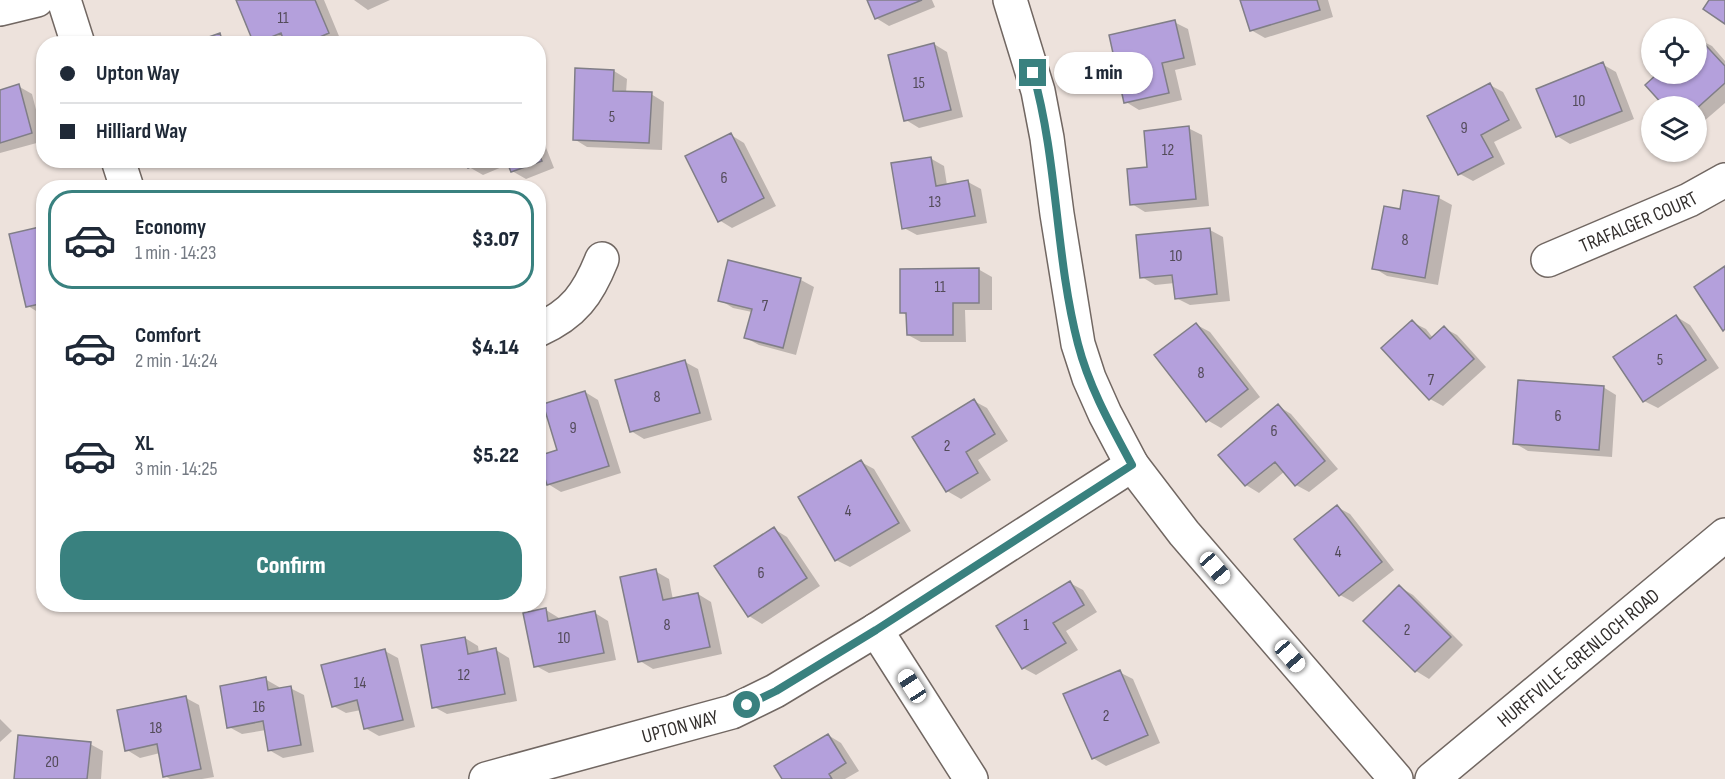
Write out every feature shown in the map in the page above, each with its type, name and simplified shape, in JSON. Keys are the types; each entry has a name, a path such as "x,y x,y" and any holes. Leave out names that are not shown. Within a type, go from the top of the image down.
{"street":[{"path":"0,9 37,0"},
{"path":"64,0 75,36"},
{"path":"1016,2 1038,90 1047,138 1058,225 1078,344 1089,378 1105,414 1132,465 1184,533 1396,779"},
{"name":"TRAFALGER COURT","path":"1548,260 1689,200 1725,180"},
{"path":"546,326 574,307 591,286 602,259"},
{"name":"UPTON WAY","path":"486,779 732,712 776,691 876,630 1132,465"},
{"name":"HURFFVILLE-GRENLOCH ROAD","path":"1432,779 1725,535"},
{"path":"876,630 971,779"}],"building":[{"path":"236,0 315,0 329,33 322,36 282,36 281,33 274,36 251,36"},
{"path":"867,0 922,0 875,19"},
{"path":"1240,0 1317,0 1320,10 1250,31"},
{"path":"1709,0 1725,0 1725,24 1703,9"},
{"path":"1175,20 1184,58 1162,63 1169,93 1124,103 1109,35"},
{"path":"934,43 951,110 904,121 888,55"},
{"path":"1707,47 1725,66 1725,83 1707,99 1707,96 1655,96 1645,85 1707,84"},
{"path":"1603,62 1622,111 1556,137 1536,89"},
{"path":"575,68 614,70 613,91 652,92 649,143 573,140"},
{"path":"1490,83 1509,120 1481,135 1493,157 1458,175 1427,116"},
{"path":"19,84 32,133 0,143 0,90"},
{"path":"1189,126 1196,199 1130,205 1127,169 1147,167 1144,131"},
{"path":"731,133 764,198 718,222 685,156"},
{"path":"931,157 936,186 968,180 975,216 902,229 891,163"},
{"path":"509,168 522,168 511,172"},
{"path":"1403,190 1439,196 1425,278 1372,269 1384,206 1400,209"},
{"path":"36,228 36,305 26,307 9,234"},
{"path":"1210,228 1217,294 1175,299 1172,275 1140,278 1136,235"},
{"path":"728,260 801,278 783,348 744,338 752,309 718,301"},
{"path":"1725,266 1725,329 1723,331 1694,287"},
{"path":"979,268 979,303 953,303 953,335 907,335 906,313 900,313 900,269"},
{"path":"1676,315 1706,360 1643,402 1613,357"},
{"path":"1412,320 1430,339 1444,326 1474,359 1429,400 1381,348"},
{"path":"1196,323 1248,389 1206,422 1154,355"},
{"path":"685,360 700,413 630,432 615,380"},
{"path":"1518,380 1604,386 1599,450 1513,444"},
{"path":"585,391 609,466 547,485 546,453 557,450 546,414 546,403"},
{"path":"974,399 995,434 966,452 978,473 946,492 912,437"},
{"path":"1278,404 1325,461 1295,486 1275,462 1245,486 1218,455"},
{"path":"861,460 899,523 835,561 798,497"},
{"path":"1337,505 1382,562 1339,596 1294,539"},
{"path":"774,527 807,578 748,617 714,566"},
{"path":"656,569 663,600 698,593 710,647 638,662 620,577"},
{"path":"1070,581 1084,605 1053,623 1066,643 1022,669 996,626"},
{"path":"1399,585 1451,637 1415,672 1363,621"},
{"path":"546,608 548,621 595,611 604,653 534,667 523,613 546,612"},
{"path":"465,637 468,654 496,648 505,694 432,708 421,645"},
{"path":"385,649 403,720 364,729 357,700 332,707 321,665"},
{"path":"1120,670 1148,735 1092,759 1063,694"},
{"path":"266,677 268,690 291,686 301,745 268,751 263,721 227,728 220,686"},
{"path":"186,696 201,769 163,777 157,744 125,751 117,710"},
{"path":"828,734 846,763 829,774 832,779 782,779 774,766"},
{"path":"18,735 91,742 87,779 14,779"}],"route":[{"path":"747,705 776,691 876,630 1132,465 1105,414 1089,378 1078,344 1047,138 1033,73"}]}
